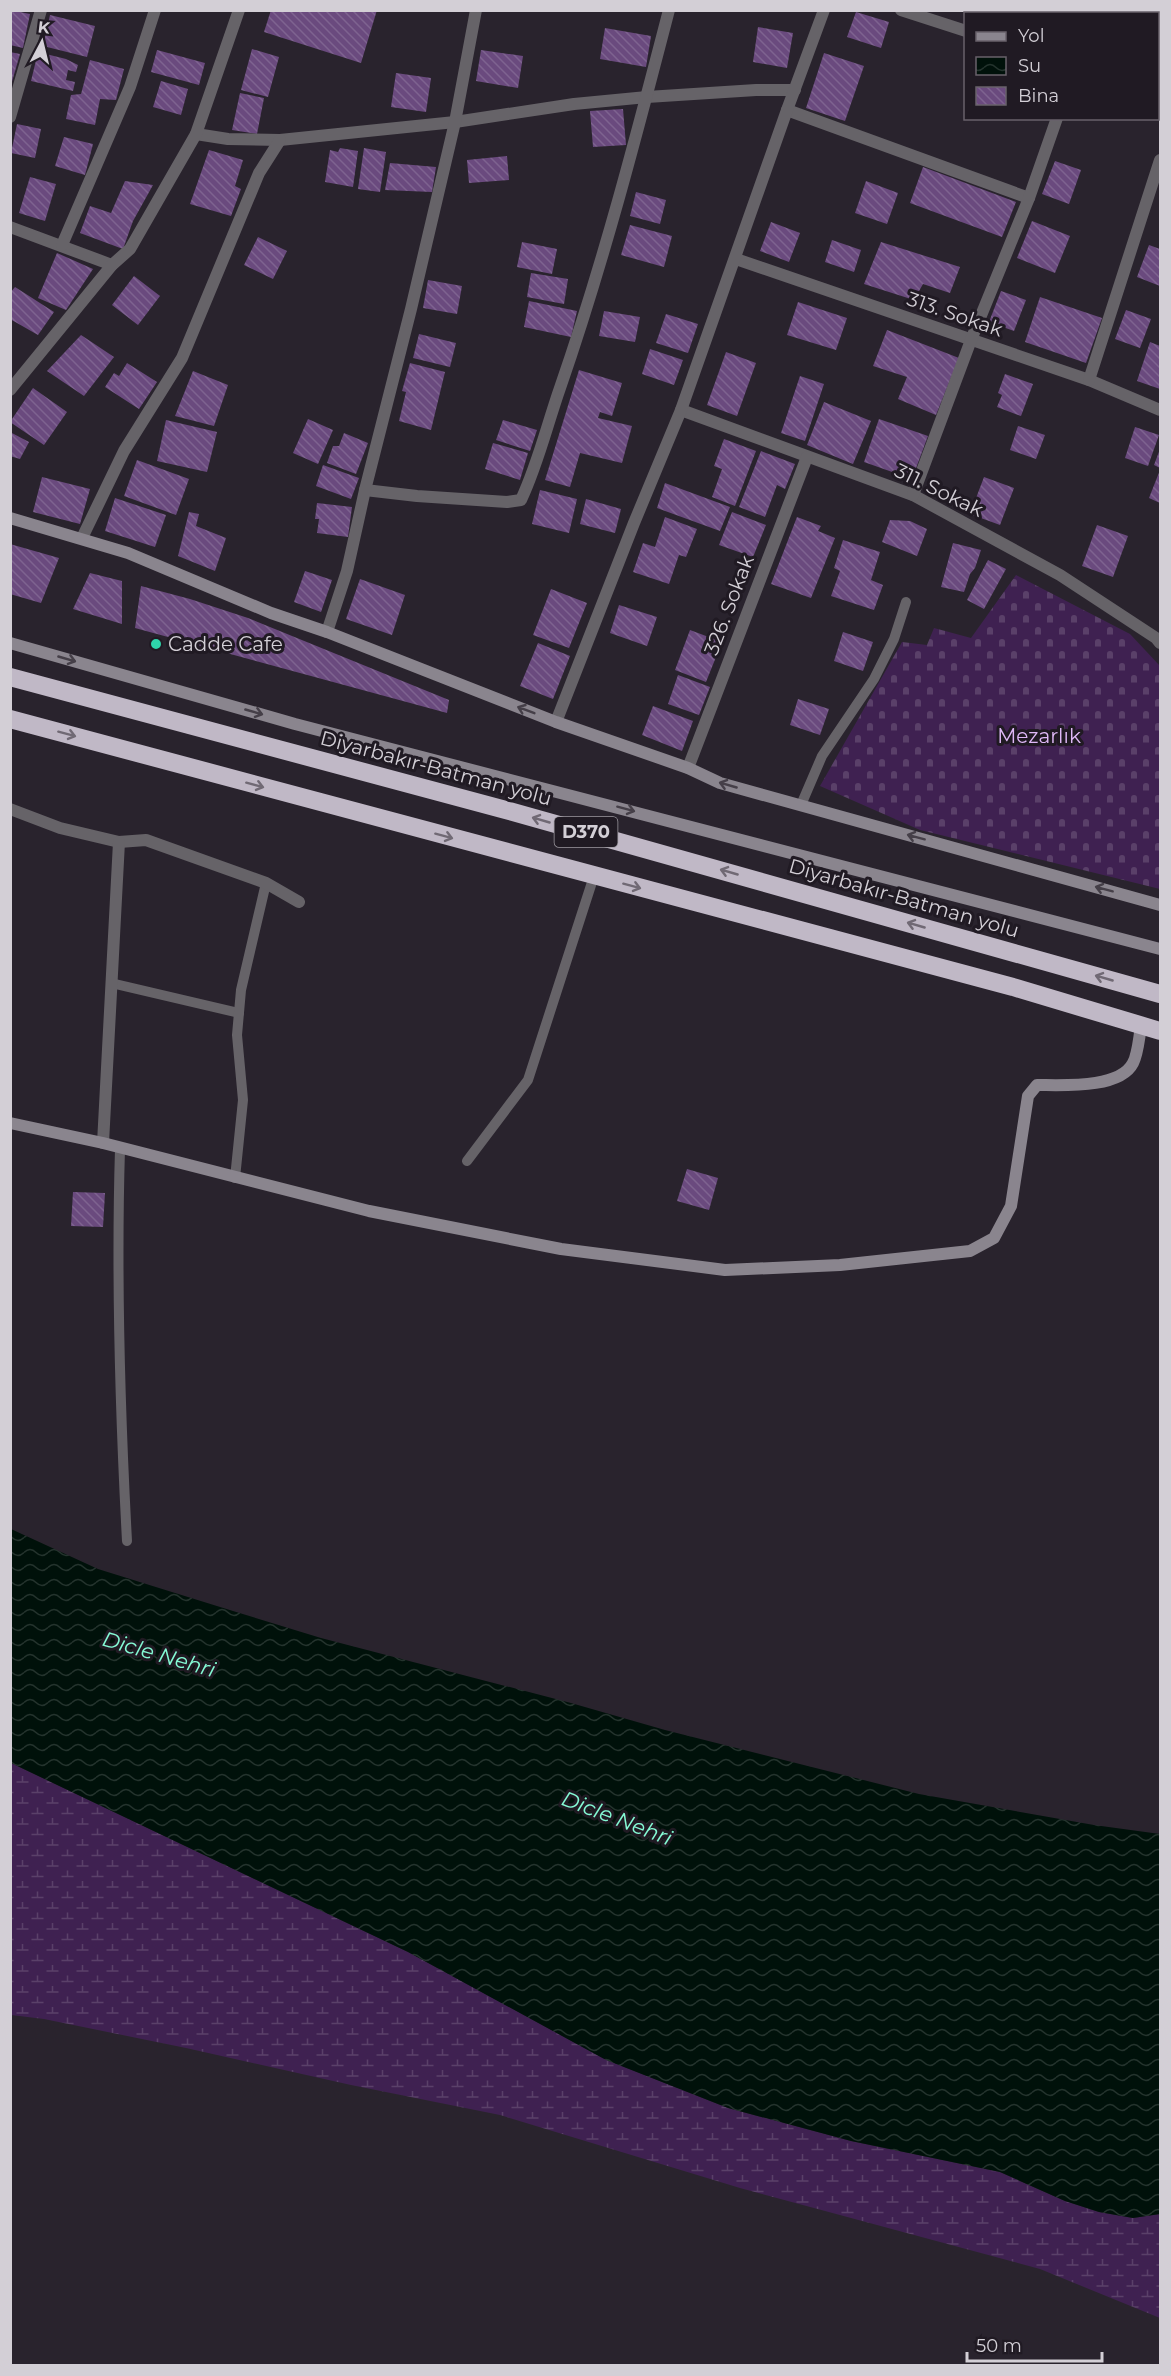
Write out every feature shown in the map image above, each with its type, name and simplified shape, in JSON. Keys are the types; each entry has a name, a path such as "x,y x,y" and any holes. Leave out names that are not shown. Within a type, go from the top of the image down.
{"highway":[{"name":"Diyarbakır-Batman yolu","path":"10,677 490,806 1161,994"},
{"name":"D370","path":"10,719 1013,987 1141,1027 1161,1031"}],"street":[{"path":"10,117 41,10"},
{"path":"62,244 130,87 155,10"},
{"path":"10,390 112,265 130,249 196,134 239,10"},
{"path":"327,632 347,571 365,489 411,309 454,122 476,10"},
{"path":"365,489 417,496 507,502 521,500 533,475 585,314 647,97 669,10"},
{"path":"556,722 633,523 681,410 824,10"},
{"path":"901,10 964,30"},
{"path":"196,134 228,139 280,140 454,122 574,104 647,97 795,90"},
{"path":"787,111 1029,198"},
{"path":"913,495 970,340 1029,198 1056,120"},
{"path":"82,538 124,451 182,358 260,173 280,140"},
{"path":"1089,380 1161,160"},
{"path":"10,226 112,265"},
{"name":"313. Sokak","path":"736,259 1089,380 1161,410"},
{"name":"311. Sokak","path":"681,410 913,495 1060,575 1159,636"},
{"name":"326. Sokak","path":"688,768 807,457"},
{"path":"10,518 128,553 271,613 327,632 556,722 688,768 720,783 1161,904"},
{"path":"10,643 296,724 1161,949"},
{"path":"10,809 60,828 119,842 146,840 266,883 299,902"},
{"path":"103,1143 119,842"},
{"path":"10,1123 103,1143 369,1211 561,1249 725,1270 840,1265 970,1251 994,1238 1011,1206 1028,1096 1037,1086 1114,1080 1133,1064 1141,1027"}],"lane":[{"path":"801,805 822,756 874,679 894,639 906,602"},
{"path":"467,1161 528,1080 594,876"},
{"path":"235,1178 243,1100 237,1035 241,990 266,883"},
{"path":"111,983 239,1013"},
{"path":"120,1149 117,1243 121,1426 128,1541"}],"green space":[{"name":"Mezarlık","path":"1016,575 1130,634 1160,666 1160,889 920,830 820,786 902,642 927,645 934,628 971,638"},
{"path":"11,1763 408,1952 607,2060 728,2108 851,2141 1000,2172 1065,2201 1099,2212 1133,2218 1160,2214 1160,2318 1040,2269 740,2188 500,2115 186,2048 44,2019 11,2015"}],"water":[{"name":"Dicle Nehri","path":"11,1529 98,1569 233,1611 321,1638 665,1730 919,1794 1094,1825 1160,1834 1160,2214 1133,2218 1099,2212 1065,2201 1000,2172 851,2141 728,2108 606,2060 408,1952 11,1763"}],"building":[{"path":"10,10 30,14 23,48 10,45"},
{"path":"271,10 377,10 361,63 264,32"},
{"path":"1000,10 1043,10 1042,12 1000,12"},
{"path":"856,12 889,22 881,48 847,37"},
{"path":"50,15 95,26 87,57 43,46"},
{"path":"758,27 793,33 787,68 753,62"},
{"path":"605,28 651,36 646,67 600,59"},
{"path":"252,49 279,57 268,97 241,90"},
{"path":"157,50 205,63 199,85 151,72"},
{"path":"481,50 523,56 518,88 476,81"},
{"path":"10,52 20,54 11,85 10,85"},
{"path":"38,52 66,59 78,65 76,72 68,70 66,80 75,82 73,91 31,81"},
{"path":"824,53 864,66 845,121 806,108"},
{"path":"90,60 124,69 116,100 100,99 95,125 66,119 71,95 81,94"},
{"path":"396,73 431,78 426,112 391,107"},
{"path":"161,81 188,89 181,115 153,107"},
{"path":"240,93 264,98 257,134 232,130"},
{"path":"623,109 626,145 593,147 590,111"},
{"path":"17,124 41,129 35,158 11,153"},
{"path":"64,137 93,144 85,175 55,166"},
{"path":"340,148 358,151 353,187 325,182 330,150 338,152"},
{"path":"364,148 386,152 380,192 358,189"},
{"path":"209,150 243,160 235,186 241,189 231,216 190,204"},
{"path":"507,156 509,180 469,183 467,160"},
{"path":"1055,161 1081,170 1069,204 1042,194"},
{"path":"390,163 436,167 432,192 385,190"},
{"path":"923,167 1016,202 1002,237 910,203"},
{"path":"30,177 56,184 45,221 19,213"},
{"path":"125,181 153,185 133,221 123,249 80,233 90,206 111,213"},
{"path":"866,181 898,193 887,224 855,213"},
{"path":"636,192 666,200 660,224 630,216"},
{"path":"1032,221 1070,236 1055,273 1017,258"},
{"path":"771,222 800,233 789,262 760,251"},
{"path":"630,225 672,236 664,267 621,255"},
{"path":"258,237 287,251 273,279 244,265"},
{"path":"832,240 861,250 854,272 825,262"},
{"path":"522,242 557,249 552,274 517,267"},
{"path":"881,242 960,267 950,293 923,284 914,300 864,284"},
{"path":"1149,245 1160,249 1160,286 1137,277"},
{"path":"57,253 93,269 66,310 38,298"},
{"path":"531,273 568,279 564,304 527,297"},
{"path":"134,276 160,296 138,325 112,305"},
{"path":"428,280 462,286 457,314 423,308"},
{"path":"15,287 54,312 38,335 10,319 10,293"},
{"path":"1001,291 1026,300 1014,331 989,322"},
{"path":"1040,297 1102,318 1086,363 1025,342"},
{"path":"529,301 577,311 571,337 524,327"},
{"path":"798,302 847,318 836,350 787,335"},
{"path":"1126,310 1151,319 1140,348 1115,339"},
{"path":"604,311 640,317 635,342 599,336"},
{"path":"666,314 698,324 688,353 656,343"},
{"path":"887,330 959,358 936,415 898,399 907,377 873,366"},
{"path":"419,334 456,343 450,367 413,358"},
{"path":"81,335 114,357 84,396 47,371"},
{"path":"1150,342 1160,346 1160,389 1137,381"},
{"path":"650,349 683,360 674,385 642,374"},
{"path":"726,352 756,363 737,416 707,405"},
{"path":"127,363 157,382 139,409 105,387 114,373 119,376"},
{"path":"410,363 445,372 431,430 399,421 406,392 402,391"},
{"path":"579,370 622,383 612,416 600,412 598,418 632,426 622,463 580,453 570,487 545,480"},
{"path":"193,371 228,385 214,426 175,416"},
{"path":"1005,374 1033,384 1021,416 997,407 1002,395 998,393"},
{"path":"800,376 824,384 805,441 781,433"},
{"path":"33,388 67,412 44,445 10,422"},
{"path":"824,402 871,421 853,464 807,445"},
{"path":"308,419 333,430 318,464 293,453"},
{"path":"879,419 928,436 912,479 864,462"},
{"path":"166,420 217,432 207,472 157,461"},
{"path":"503,420 537,430 530,451 496,440"},
{"path":"1018,426 1045,435 1036,459 1010,450"},
{"path":"1135,427 1159,435 1148,466 1125,458"},
{"path":"10,432 29,442 20,459 10,456"},
{"path":"344,433 368,443 356,474 327,463 333,446 339,446"},
{"path":"724,439 756,451 735,506 712,497 722,469 714,466"},
{"path":"493,443 528,453 520,480 485,469"},
{"path":"1160,449 1160,468 1154,465"},
{"path":"761,451 795,464 785,489 777,485 765,517 739,507"},
{"path":"137,460 189,479 176,515 124,496"},
{"path":"323,465 359,478 351,499 316,486"},
{"path":"1160,470 1160,503 1149,498"},
{"path":"42,477 90,489 80,524 33,512"},
{"path":"984,477 1014,488 1000,525 970,514"},
{"path":"665,483 730,507 720,531 657,508"},
{"path":"540,490 577,499 569,533 532,524"},
{"path":"115,498 166,515 155,547 105,531"},
{"path":"586,499 621,509 615,533 580,524"},
{"path":"317,503 352,507 348,537 317,533 319,519 315,519"},
{"path":"189,512 199,514 196,526 226,538 215,571 178,556"},
{"path":"732,512 766,525 753,557 719,545"},
{"path":"665,517 697,529 686,557 679,555 669,584 633,572 643,543 655,547"},
{"path":"797,517 821,526 818,531 835,538 811,598 771,584"},
{"path":"890,520 910,521 927,529 917,556 882,542"},
{"path":"1097,525 1128,536 1113,577 1082,566"},
{"path":"843,540 880,552 871,580 883,585 874,610 831,596 840,571 834,568"},
{"path":"953,543 981,550 964,592 941,587"},
{"path":"10,544 59,558 41,603 10,594"},
{"path":"988,560 1006,569 984,609 967,600"},
{"path":"305,571 332,580 321,612 294,602"},
{"path":"90,573 122,581 122,624 73,609"},
{"path":"360,579 405,595 392,635 346,619"},
{"path":"141,586 248,618 449,700 447,713 135,628"},
{"path":"551,589 587,603 569,648 533,635"},
{"path":"619,605 657,617 647,646 610,633"},
{"path":"690,630 722,642 706,682 675,670"},
{"path":"843,632 873,642 863,671 834,661"},
{"path":"538,643 570,656 553,699 520,686"},
{"path":"678,675 710,687 699,715 668,704"},
{"path":"798,699 829,709 820,735 790,725"},
{"path":"653,706 693,721 682,751 642,735"},
{"path":"687,1169 718,1178 709,1210 677,1201"},
{"path":"73,1192 105,1193 103,1227 71,1226"}],"place":[{"name":"Cadde Cafe","path":"156,644"}]}
